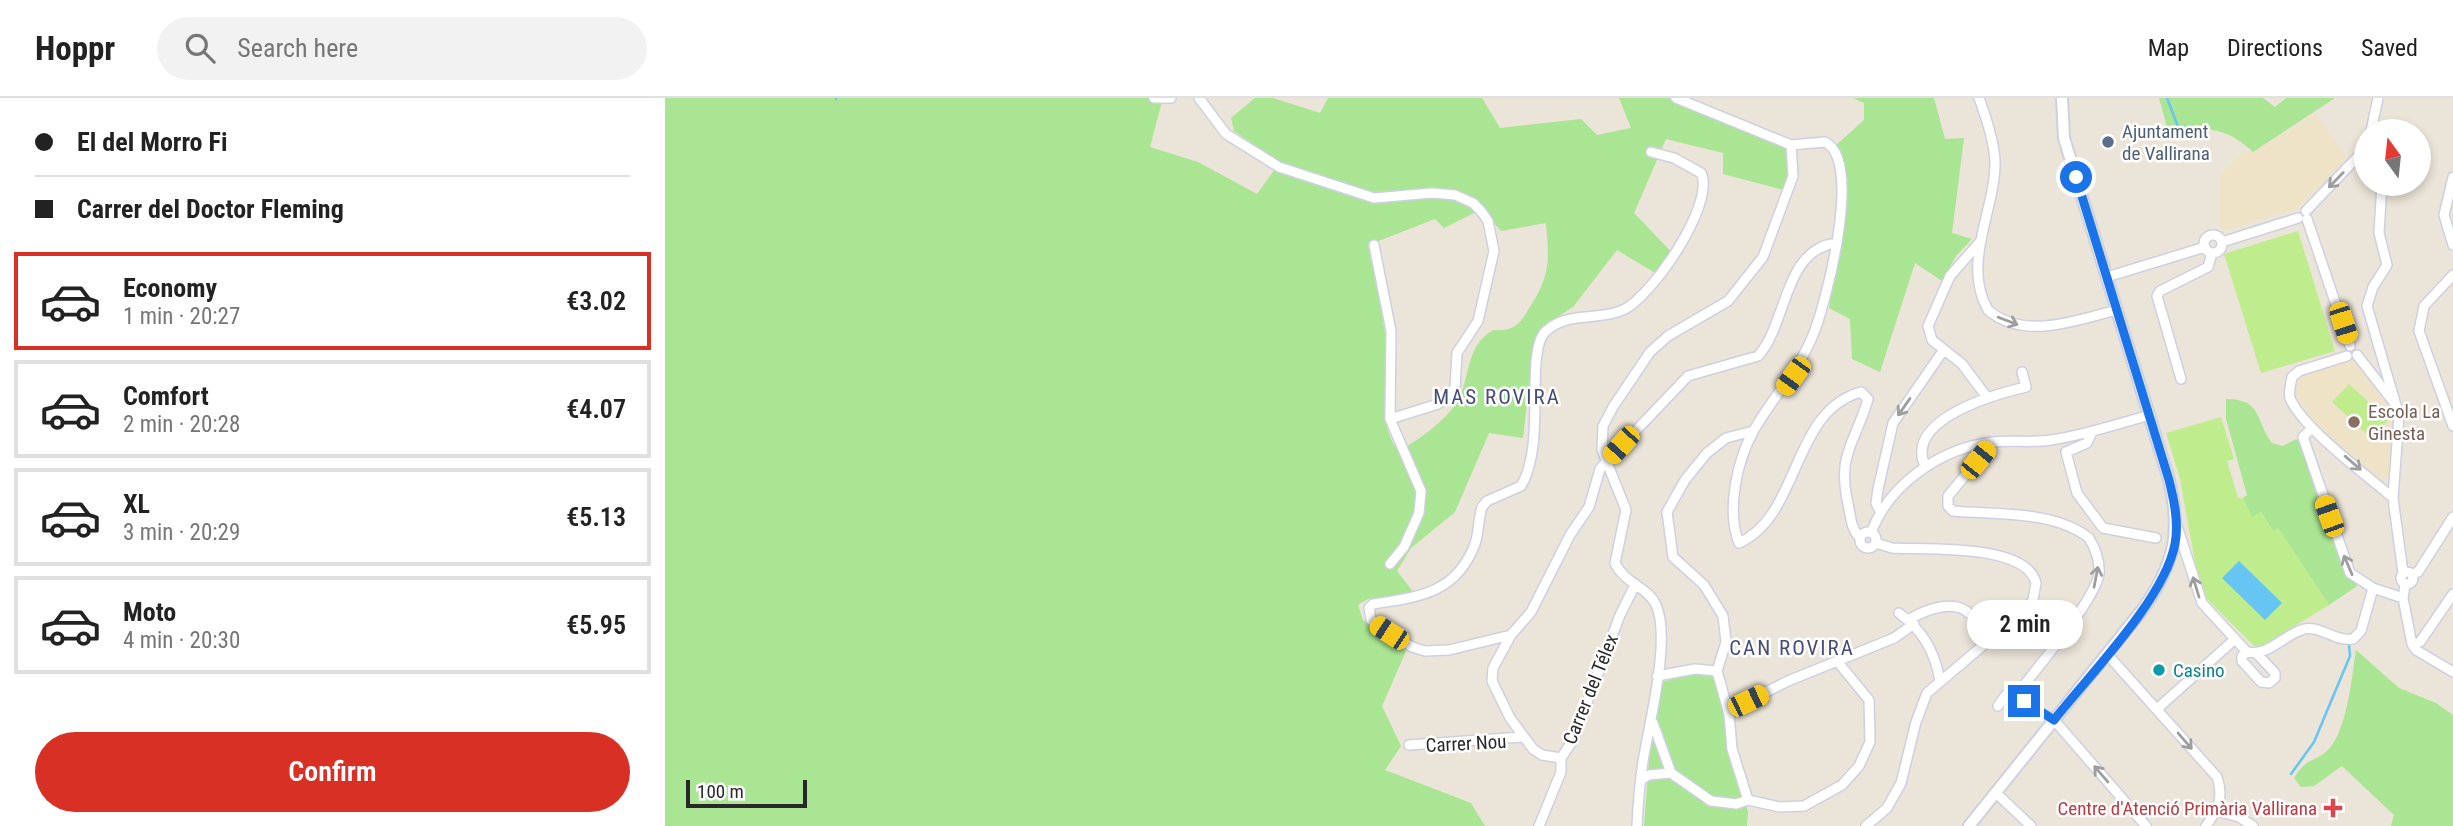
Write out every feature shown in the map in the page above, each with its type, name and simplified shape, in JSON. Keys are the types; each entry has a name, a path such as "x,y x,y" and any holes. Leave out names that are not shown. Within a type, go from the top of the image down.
{"street":[{"path":"1154,98 1171,98"},
{"path":"1199,98 1227,134 1279,167 1374,198 1431,193 1455,195 1473,203 1488,221 1494,251 1478,321 1457,353 1455,388 1438,404 1390,419"},
{"path":"1676,98 1791,145 1825,142 1839,158 1843,170 1833,267 1815,330 1793,376 1753,431 1737,484 1732,520 1738,543 1751,538 1777,502 1822,419 1854,394 1866,395 1865,408 1843,461 1844,489 1852,523 1867,548 1875,543 1892,548 2001,554 2024,565 2035,578 2033,600 2027,608 1940,680 1922,703 1907,765 1896,793 1887,808 1866,826"},
{"path":"1979,98 1995,159 1980,242 1983,298 1988,310 2000,318 2021,325 2052,326 2117,310"},
{"path":"2061,98 2064,138 2150,415 2169,480 2176,523 2202,603 2235,639 2257,652 2301,630 2311,628 2336,639 2353,639 2361,631 2373,588"},
{"path":"2374,119 2378,98"},
{"path":"1637,826 1641,780 1657,676 1660,638 1658,612 1649,596 1634,587 1615,563 1626,510 1606,462 1601,438 1604,426 1641,362 1668,335 1728,302 1763,257 1793,176 1791,145"},
{"path":"1651,152 1701,173 1706,186 1701,201 1670,261 1653,287 1622,310 1563,320 1542,335 1537,345 1535,442 1525,480 1516,489 1487,501 1482,507 1473,548 1461,570 1450,581 1420,597 1373,604 1368,611 1373,622 1412,647 1425,652 1449,650 1511,635 1531,612 1570,535 1590,507 1600,469 1688,376 1758,356 1804,260 1816,248 1836,243"},
{"path":"2222,242 2303,216 2354,161"},
{"path":"2453,177 2444,215 2453,245"},
{"path":"2381,196 2379,233 2387,265 2373,287 2367,306 2399,416 2393,498 2408,574"},
{"path":"2303,216 2352,352 2396,405"},
{"path":"2107,276 2208,250 2221,249 2222,242 2218,236 2209,236 2208,250 2208,267 2161,291 2157,296 2181,379"},
{"path":"1980,242 1950,276 1929,320 1932,340 1962,364 1986,397"},
{"path":"1374,245 1391,331 1390,419 1422,491 1419,513 1404,547 1390,564"},
{"path":"2453,275 2424,306 2419,331 2453,426"},
{"path":"1879,509 1876,503 1878,489 1893,423 1943,351"},
{"path":"2352,352 2299,371 2292,377 2289,395 2296,410 2312,428 2393,498"},
{"path":"1925,466 1921,453 1924,443 1937,425 1986,397 2026,387 2022,372"},
{"path":"1860,538 1871,533 1879,509 1925,466 1960,451 1993,442 2049,441 2150,415"},
{"path":"2312,428 2303,438 2346,562 2358,580 2403,598"},
{"path":"1748,800 1732,749 1728,711 1717,671 1726,642 1723,616 1704,585 1673,557 1667,512 1685,480 1707,453 1726,438 1753,431"},
{"path":"2092,432 2087,443 2066,452 2077,493 2103,528 2156,538"},
{"path":"1993,442 1948,496 1948,506 1953,511 2034,518 2070,527 2089,538 2098,562 2099,575 2091,594 2018,693 2006,695 1998,706"},
{"path":"2453,517 2418,572 2401,579 2405,585 2403,598 2412,644 2416,650 2453,672"},
{"path":"1969,826 2159,584 2173,551 2176,523"},
{"path":"1871,533 1875,537 1875,543"},
{"name":"Carrer del Télex","path":"1511,635 1497,660 1492,681 1522,737 1542,755 1561,758 1573,740 1620,615 1634,587"},
{"path":"2412,644 2420,642 2453,594"},
{"path":"1728,711 1894,638 1931,608 1960,607 1970,614"},
{"path":"1899,613 1911,622 1929,644 1940,680"},
{"path":"2157,709 2235,639"},
{"path":"2107,653 2217,777 2221,790 2217,811 2206,826"},
{"path":"1652,718 1661,753 1671,773 1711,801 1736,804 1748,800 1780,807 1804,806 1842,785 1859,766 1870,742 1871,707 1864,691 1837,661"},
{"path":"1657,676 1695,668 1717,671"},
{"path":"2018,693 2032,708 2054,720 2146,826"},
{"name":"Carrer Nou","path":"1409,746 1522,737"},
{"path":"1539,826 1560,772 1561,758"},
{"path":"1641,780 1649,775 1671,773"},
{"path":"1996,793 2031,826"},
{"path":"2217,811 2239,817 2253,826"}],"shaded area":[{"path":"2315,113 2347,159 2299,208 2224,231 2220,225 2220,175 2244,151 2253,153"},
{"name":"Escola La Ginesta","path":"2350,360 2355,361 2394,416 2389,476 2382,481 2316,424 2295,393 2296,379 2301,375"}],"green space":[{"path":"665,98 1163,98 1150,147 1198,162 1257,194 1280,162 1234,131 1231,118 1255,98 1273,98 1320,113 1328,98 1482,98 1500,128 1581,119 1597,135 1631,128 1619,98 1675,98 1765,132 1790,151 1788,191 1723,174 1723,153 1666,139 1634,213 1678,259 1660,276 1617,250 1573,307 1540,328 1533,347 1523,438 1489,433 1455,512 1411,548 1397,571 1414,593 1368,599 1358,605 1363,620 1406,651 1382,706 1401,746 1385,770 1471,803 1485,826 665,826","holes":["1482,209 1501,231 1546,223 1548,257 1542,285 1519,322 1506,330 1493,330 1478,345 1457,402 1446,416 1414,442 1398,451 1387,425 1386,341 1368,245 1435,219 1444,228"]},
{"path":"1853,98 1934,98 1945,139 1964,138 1952,233 1972,239 1956,256 1942,281 1915,263 1880,372 1852,359 1850,319 1829,308 1845,169 1834,147 1864,120 1864,103"},
{"path":"2159,98 2263,98 2275,107 2286,98 2335,98 2253,152 2233,137 2214,130 2193,131 2170,138"},
{"path":"2298,231 2335,351 2261,373 2224,254"},
{"path":"2349,384 2388,420 2371,438 2332,402"},
{"path":"2226,399 2238,400 2252,407 2272,443 2283,446 2296,439 2300,442 2330,535 2357,586 2329,605 2278,528 2273,531 2261,512 2252,518 2243,498 2247,495 2226,419"},
{"path":"2221,417 2234,459 2227,461 2238,498 2243,498 2252,517 2261,512 2273,531 2278,528 2329,605 2260,647 2255,647 2206,598 2195,562 2180,479 2166,433"},
{"path":"2356,650 2399,688 2436,703 2453,715 2453,826 2391,826 2394,815 2342,766 2314,786 2301,787 2294,778 2307,763 2327,751 2334,743 2344,718"},
{"path":"1701,672 1717,679 1728,710 1730,746 1748,812 1747,826 1644,826 1649,760 1662,682"}],"water":[{"path":"2239,561 2282,603 2265,620 2222,578"}],"waterway":[{"path":"2167,98 2180,132"},
{"path":"2291,774 2314,742 2350,656 2349,645"}],"place":[{"name":"Ajuntament de Vallirana","path":"2108,142"},
{"name":"Escola La Ginesta","path":"2354,422"},
{"name":"Casino","path":"2159,670"},
{"name":"Centre d'Atenció Primària Vallirana","path":"2333,808"}],"district":[{"name":"MAS ROVIRA","path":"1497,397"},
{"name":"CAN ROVIRA","path":"1792,648"}],"route":[{"path":"2024,701 2054,720 2152,596 2175,542 2172,490 2076,177"}]}
